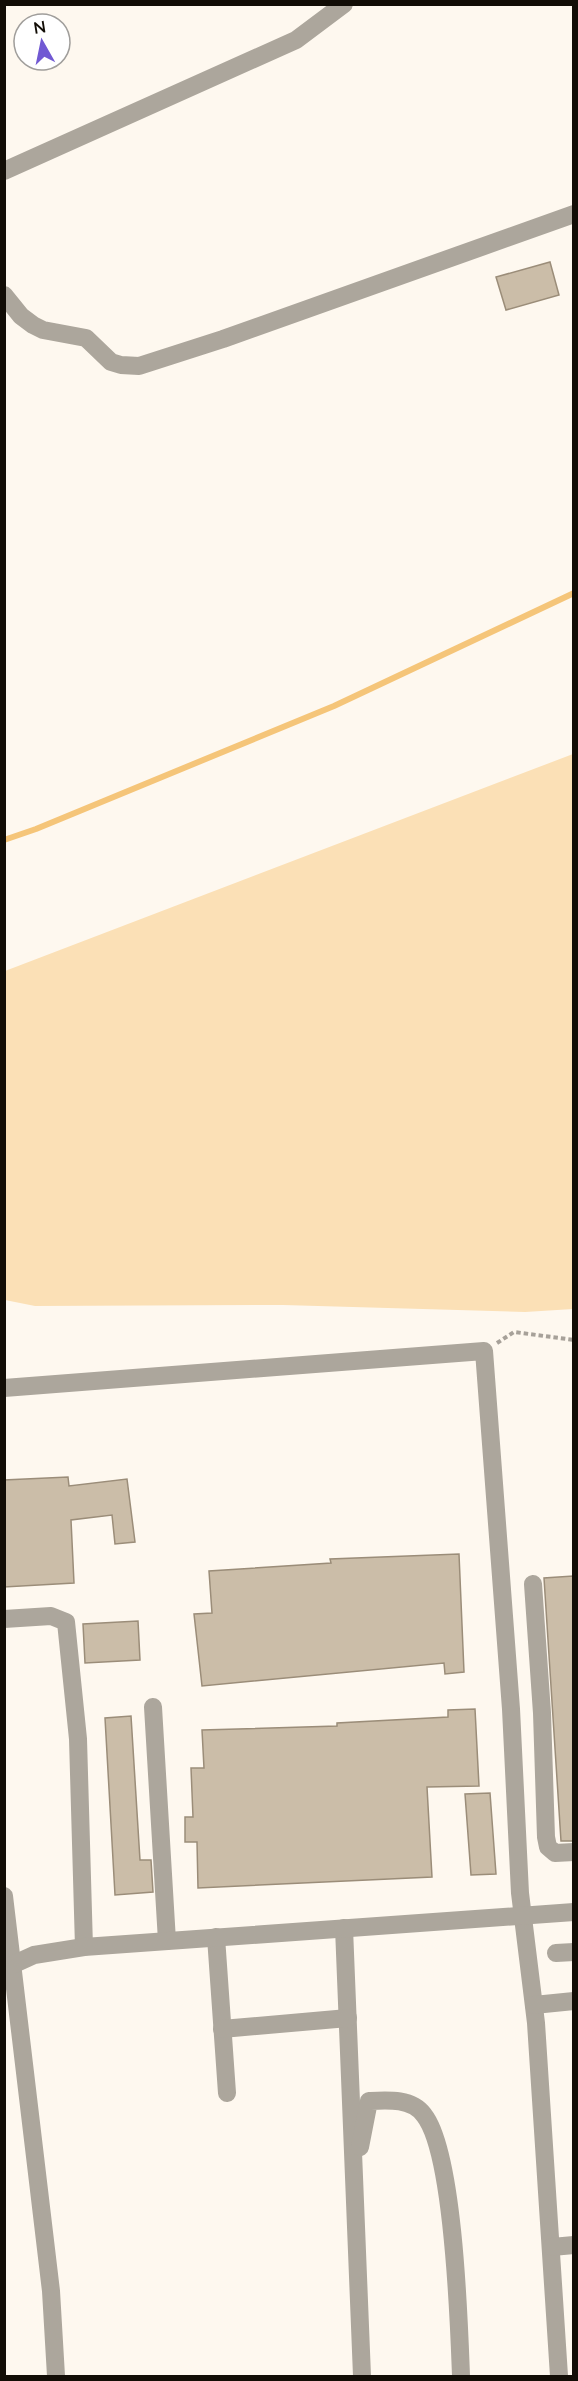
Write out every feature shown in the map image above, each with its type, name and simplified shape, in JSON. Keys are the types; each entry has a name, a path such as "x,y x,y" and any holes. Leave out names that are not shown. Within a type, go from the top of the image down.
{"street":[{"path":"4,171 296,40 344,4"},
{"path":"4,295 21,316 33,325 43,330 86,338 111,362 139,366 235,335 573,214"},
{"path":"4,1388 484,1351 523,1915 534,2005 552,2247 559,2376"},
{"path":"533,1584 542,1713 546,1837 548,1847 555,1853 573,1852"},
{"path":"4,1619 51,1616 66,1622 78,1739 84,1947"},
{"path":"153,1707 167,1941"},
{"path":"4,1896 43,2213 56,2376"},
{"path":"12,1965 34,1955 84,1947 573,1912"},
{"path":"344,1928 362,2376"},
{"path":"216,1937 227,2093"},
{"path":"534,2005 573,2001"},
{"path":"222,2029 348,2018"},
{"path":"353,2178 369,2102 406,2103 423,2113 435,2133 450,2218 461,2376"},
{"path":"552,2247 573,2245"}],"path":[{"path":"484,1351 514,1332 573,1340"}],"shaded area":[{"path":"573,754 573,1309 525,1312 283,1305 35,1306 5,1300 5,971"}],"building":[{"path":"550,262 559,295 506,310 496,277"},
{"path":"68,1477 69,1486 127,1479 135,1542 115,1544 112,1515 71,1520 74,1583 4,1587 4,1480"},
{"path":"459,1554 464,1672 445,1674 444,1663 202,1686 194,1614 212,1613 209,1571 331,1563 330,1559"},
{"path":"573,1576 573,1841 561,1841 544,1578"},
{"path":"138,1621 140,1660 85,1663 83,1624"},
{"path":"475,1709 479,1786 427,1787 432,1877 198,1888 197,1842 185,1842 185,1817 193,1817 191,1768 204,1768 202,1730 337,1726 337,1723 448,1717 448,1710"},
{"path":"131,1716 140,1860 151,1860 153,1892 115,1895 105,1718"},
{"path":"490,1793 496,1874 471,1875 465,1794"}],"waterway":[{"path":"4,840 36,829 334,706 574,593"}]}
